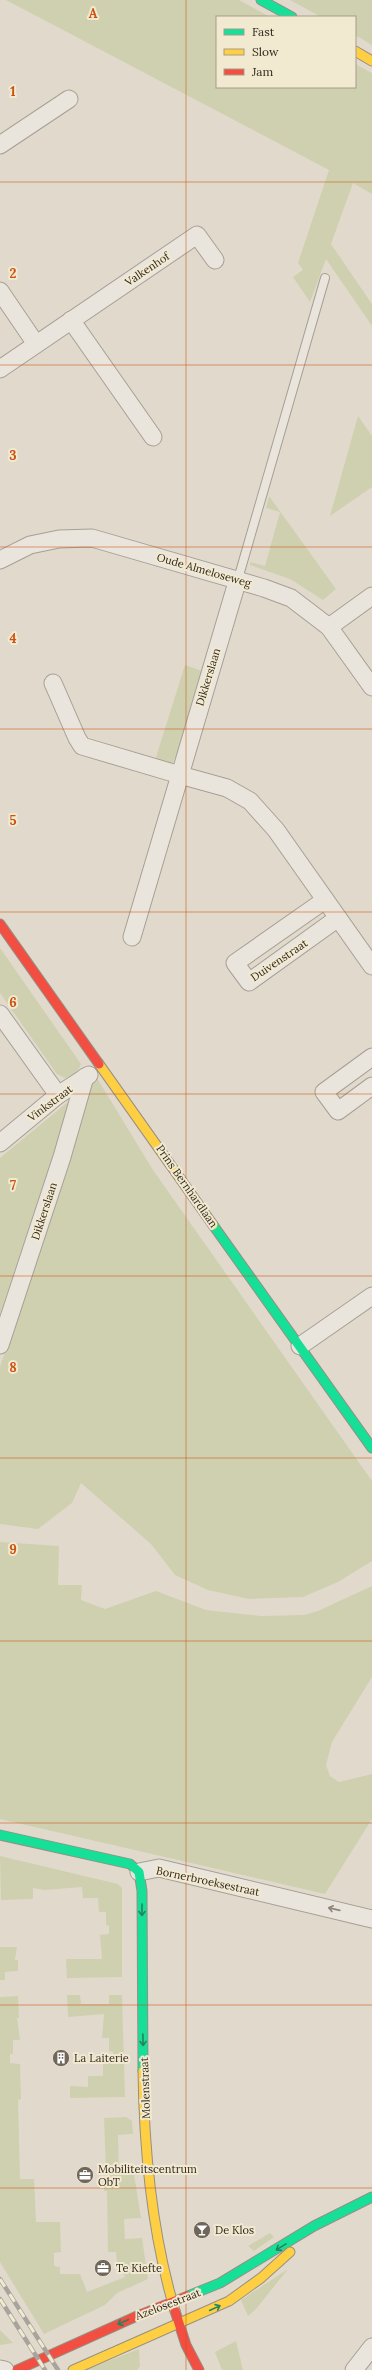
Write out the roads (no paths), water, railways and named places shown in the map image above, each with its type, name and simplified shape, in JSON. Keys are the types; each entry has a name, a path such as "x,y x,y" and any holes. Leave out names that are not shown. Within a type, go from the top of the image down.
{"street":[{"path":"261,0 290,16"},
{"path":"356,52 372,60"},
{"path":"0,145 69,99"},
{"name":"Valkenhof","path":"0,368 198,235 215,260"},
{"path":"0,292 36,344"},
{"path":"71,320 153,438"},
{"name":"Oude Almeloseweg","path":"0,560 30,545 59,539 92,538 238,579 291,598 329,627 372,687"},
{"name":"Dikkerslaan","path":"132,937 238,579"},
{"path":"329,627 372,596"},
{"path":"53,683 82,746 227,788 250,801 276,830 372,966"},
{"name":"Duivenstraat","path":"325,900 235,963 249,982 338,918"},
{"name":"Prins Bernhardlaan","path":"0,924 372,1448"},
{"path":"0,1014 58,1095"},
{"path":"372,1057 324,1092 338,1111 372,1086"},
{"name":"Vinkstraat","path":"0,1143 58,1095 102,1066"},
{"name":"Dikkerslaan","path":"0,1345 62,1157 86,1077"},
{"path":"300,1346 372,1296"},
{"name":"Bornerbroeksestraat","path":"0,1835 130,1864 140,1872 159,1868 372,1918"},
{"name":"Molenstraat","path":"140,1872 142,1891 144,2076 150,2183 160,2249 172,2303 189,2352 199,2370"},
{"name":"Azelosestraat","path":"17,2370 137,2316 220,2283 314,2226 372,2197"},
{"name":"Azelosestraat","path":"74,2370 229,2301 248,2289 274,2269 314,2226"},
{"path":"354,2370 372,2347"},
{"path":"0,2369 5,2370"}],"lane":[{"path":"238,579 325,278"}],"railway":[{"path":"0,2279 58,2370"},
{"path":"0,2299 45,2370"}],"place":[{"name":"La Laiterie","path":"61,2058"},
{"name":"Mobiliteitscentrum ObT","path":"85,2175"},
{"name":"De Klos","path":"202,2230"},
{"name":"Te Kiefte","path":"103,2268"}]}
